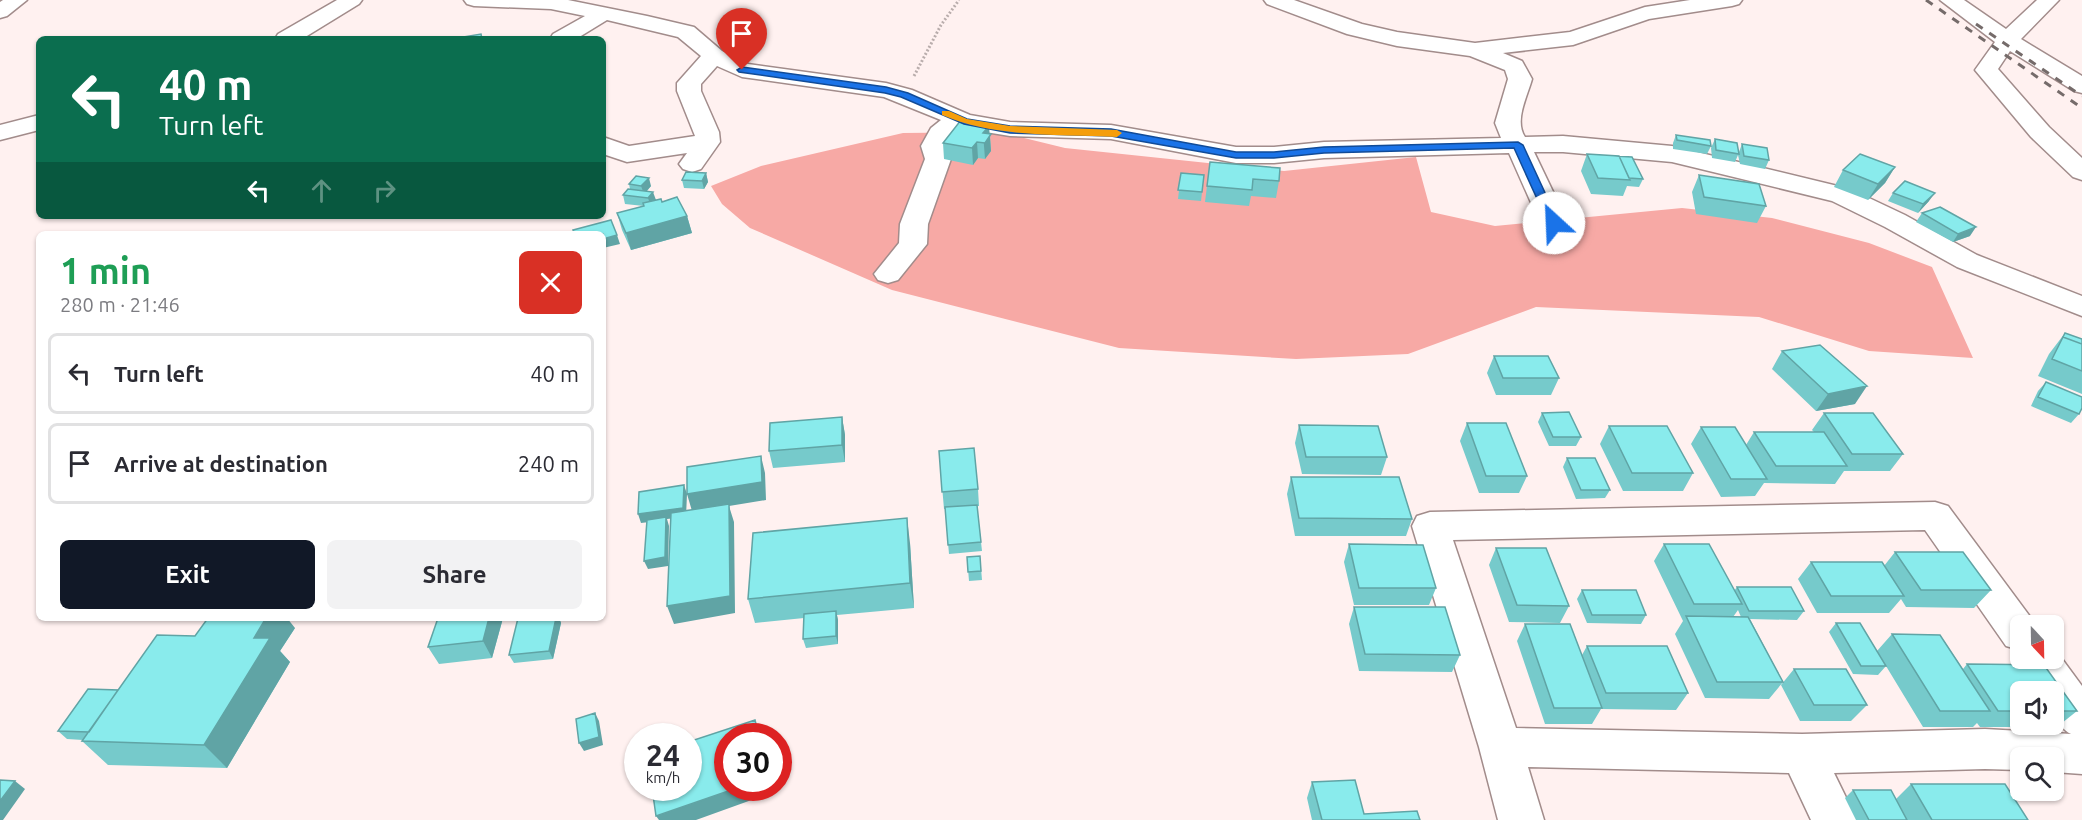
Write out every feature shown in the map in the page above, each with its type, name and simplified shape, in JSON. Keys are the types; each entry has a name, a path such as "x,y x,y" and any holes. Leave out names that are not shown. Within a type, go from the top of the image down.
{"street":[{"path":"0,12 17,0"},
{"path":"291,36 351,0"},
{"path":"474,0 551,3 647,22 686,33 714,56 742,70 886,90 904,95 958,118 1010,129 1111,132 1236,155 1274,155 1324,150 1563,144 1638,149 1672,154 1841,195 1895,221 1967,261 2082,307"},
{"path":"1274,0 1356,29 1397,39 1475,50 1514,66 1520,79 1507,123 1509,132 1518,145 1554,223"},
{"path":"1475,50 1573,38 1645,13 1732,0"},
{"path":"1950,0 2007,40 2082,87"},
{"path":"2049,0 2007,40 1986,70 2040,132 2082,172"},
{"path":"566,36 603,14"},
{"path":"692,164 707,142 707,132 689,91 689,83 714,56"},
{"path":"888,274 913,244 914,224 939,159 934,146 940,133 958,118"},
{"path":"0,133 36,123"},
{"path":"606,146 627,154 707,142"},
{"path":"1521,820 1501,747 1430,526 1935,516 2010,620"},
{"path":"2046,669 2082,719"},
{"path":"1501,747 1802,754 1985,749 2082,754"},
{"path":"1802,754 1834,820"}],"path":[{"path":"904,95 941,25 958,0"}],"shaded area":[{"path":"999,132 1065,148 1284,171 1416,157 1431,212 1495,226 1682,208 1772,218 1869,243 1932,267 1973,358 1869,351 1759,317 1536,307 1408,354 1296,359 1119,348 892,290 750,228 722,204 711,186 761,166 903,133"}],"building":[{"path":"961,120 989,126 983,133 991,134 985,143 977,142 972,148 943,143"},
{"path":"1676,135 1710,140 1711,146 1677,140"},
{"path":"1715,139 1737,143 1739,154 1716,150"},
{"path":"1742,144 1767,148 1769,160 1744,156"},
{"path":"1587,154 1619,156 1630,180 1598,178"},
{"path":"1860,154 1895,167 1878,184 1843,170"},
{"path":"1619,156 1632,157 1643,179 1629,178"},
{"path":"1210,162 1280,168 1279,181 1253,179 1252,190 1207,186"},
{"path":"686,172 706,173 702,181 682,180"},
{"path":"1181,173 1204,175 1202,192 1178,190"},
{"path":"1699,175 1759,184 1766,206 1704,197"},
{"path":"636,176 649,178 641,186 629,184"},
{"path":"1905,181 1935,193 1923,204 1893,193"},
{"path":"628,189 653,192 648,198 623,195"},
{"path":"677,197 687,216 626,233 617,213 644,206 643,203 661,199 662,202"},
{"path":"1940,207 1976,227 1958,234 1922,213"},
{"path":"611,220 617,235 606,238 606,231 573,230"},
{"path":"2065,333 2082,339 2082,344 2063,337"},
{"path":"2063,337 2082,344 2082,371 2052,359"},
{"path":"1820,345 1867,386 1828,394 1782,351"},
{"path":"1494,356 1548,356 1559,378 1503,378"},
{"path":"2046,382 2082,397 2082,408 2079,414 2038,397"},
{"path":"1569,412 1581,437 1553,437 1542,413"},
{"path":"1824,413 1873,413 1903,454 1852,454"},
{"path":"842,417 842,445 769,451 770,423"},
{"path":"1467,423 1506,423 1527,476 1486,476"},
{"path":"1299,425 1378,426 1387,457 1306,457"},
{"path":"1609,426 1667,426 1693,473 1632,473"},
{"path":"1701,427 1735,427 1767,479 1731,479"},
{"path":"1754,432 1824,432 1847,466 1776,466"},
{"path":"974,448 978,489 942,492 939,451"},
{"path":"761,456 762,482 687,494 687,467"},
{"path":"1567,458 1595,458 1610,490 1581,490"},
{"path":"1291,477 1399,477 1412,519 1299,518"},
{"path":"684,485 683,508 638,514 639,492"},
{"path":"729,504 730,596 667,606 671,513"},
{"path":"977,505 981,542 948,545 945,507"},
{"path":"666,517 665,557 644,561 647,520"},
{"path":"907,518 910,583 748,599 753,533"},
{"path":"1349,544 1423,545 1436,588 1359,588"},
{"path":"1664,544 1709,544 1742,604 1694,604"},
{"path":"1496,548 1546,548 1569,606 1517,605"},
{"path":"1895,552 1963,552 1991,590 1921,590"},
{"path":"980,556 981,571 968,572 967,557"},
{"path":"1811,562 1882,562 1904,596 1831,596"},
{"path":"1737,587 1791,587 1804,611 1749,611"},
{"path":"1582,590 1636,590 1646,615 1592,615"},
{"path":"1354,607 1445,607 1460,655 1365,654"},
{"path":"836,611 836,636 803,639 804,614"},
{"path":"1686,616 1748,617 1783,682 1717,682"},
{"path":"206,621 264,621 254,638 270,638 204,745 82,741 157,635 195,636"},
{"path":"437,621 488,621 483,641 428,647"},
{"path":"517,621 555,621 549,651 509,655"},
{"path":"1836,623 1860,623 1886,666 1861,666"},
{"path":"1525,624 1570,624 1602,708 1554,708"},
{"path":"1892,634 1940,635 1990,711 1940,711"},
{"path":"1587,646 1667,646 1688,693 1606,693"},
{"path":"1967,664 2010,665 2010,669 2047,669 2055,681 2010,681 2010,711 1998,711"},
{"path":"1794,669 1846,669 1867,705 1814,705"},
{"path":"88,689 118,690 89,732 58,731"},
{"path":"2064,693 2077,711 2064,711"},
{"path":"595,713 599,737 579,743 576,719"},
{"path":"714,733 714,796 702,800 702,737"},
{"path":"0,780 15,781 0,801"},
{"path":"1355,780 1364,814 1417,811 1420,820 1322,820 1312,782"},
{"path":"1911,784 2005,784 2010,792 2010,801 2016,801 2028,820 1932,820"},
{"path":"1853,790 1891,790 1907,820 1869,820"},
{"path":"654,801 699,801 656,816"}],"railway":[{"path":"1926,0 2082,108"},
{"path":"1976,24 2082,96"}],"slow traffic":[{"path":"945,113 964,121 1010,129 1117,133"}],"route":[{"path":"742,70 886,90 904,95 964,121 1010,129 1111,132 1236,155 1274,155 1324,150 1518,145 1554,223"}]}
